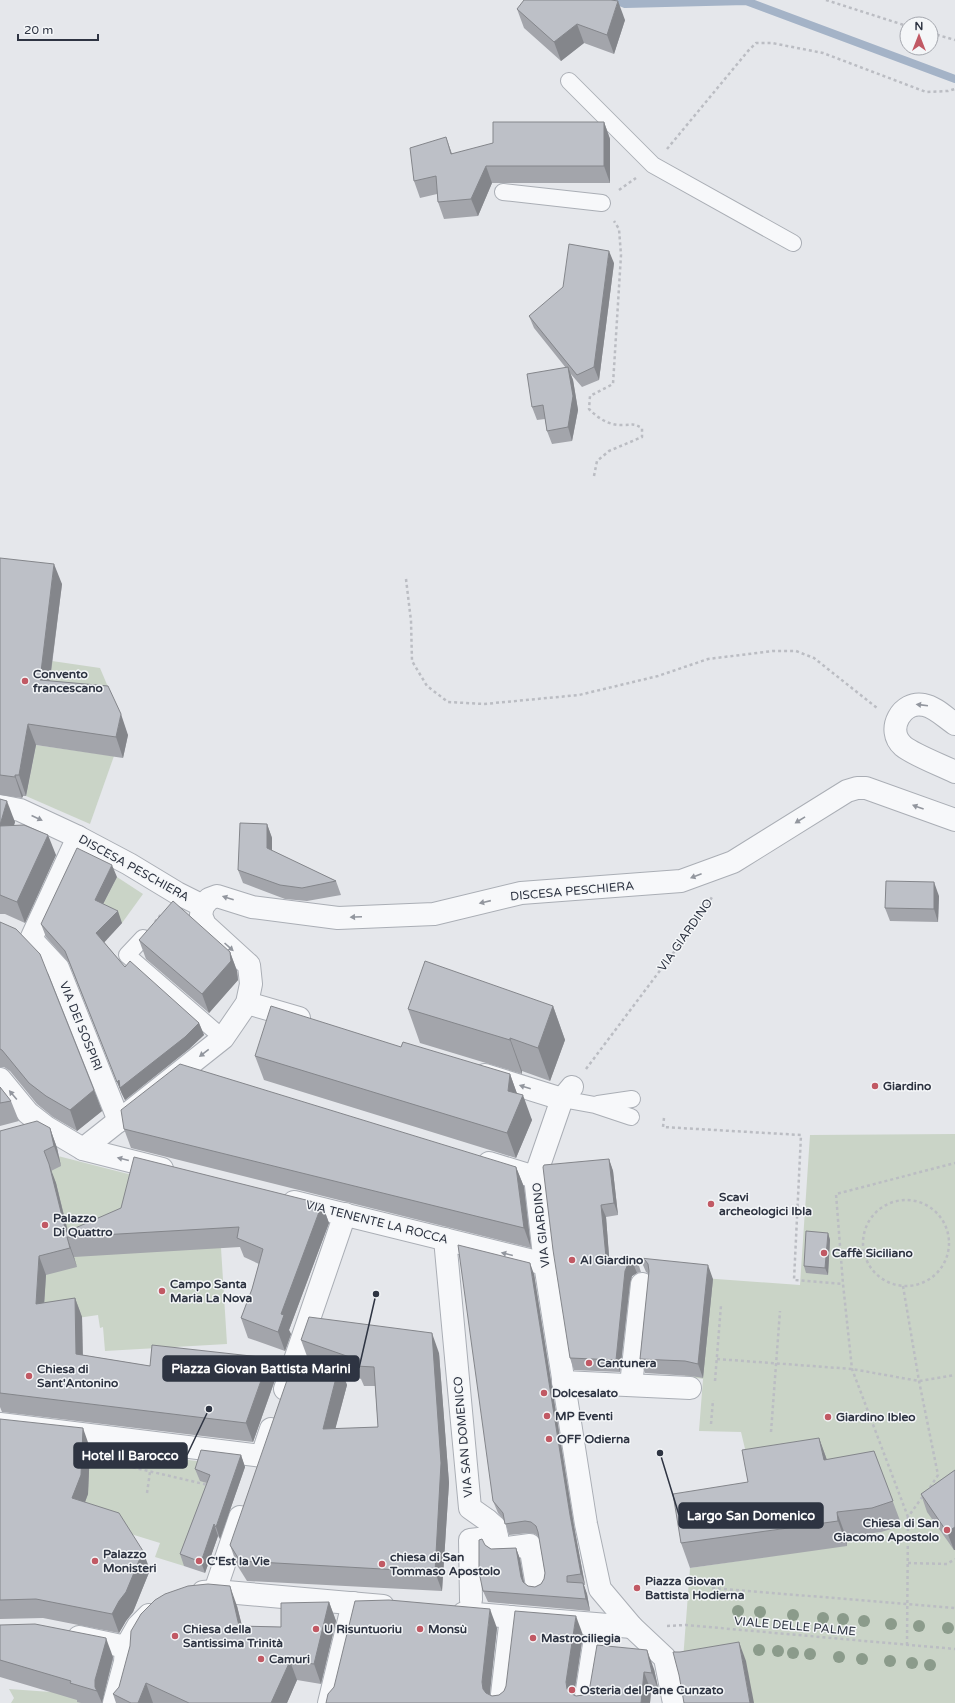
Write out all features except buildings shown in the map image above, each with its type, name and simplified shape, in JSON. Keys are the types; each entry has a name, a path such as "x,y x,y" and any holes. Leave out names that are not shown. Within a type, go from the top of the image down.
{"street":[{"path":"955,724 931,707 919,704 913,705 902,712 896,723 897,738 903,746 955,772"},
{"name":"DISCESA PESCHIERA","path":"0,806 20,810 78,837 203,906 208,899 217,896 252,907 338,918 434,914 521,893 681,881 732,862 846,791 857,788 866,788 955,820"},
{"name":"VIA DEI SOSPIRI","path":"78,837 22,935 58,968 119,1121"},
{"path":"83,1149 223,1038 247,1003 251,984 249,965 205,925 201,916 203,906"},
{"path":"247,1003 314,1023"},
{"path":"184,1069 207,1076"},
{"path":"465,1069 567,1093"},
{"path":"0,1079 28,1113 46,1127 83,1149 182,1174"},
{"name":"VIA GIARDINO","path":"567,1093 535,1177 545,1264 586,1524 600,1589 632,1627 665,1658 674,1703"},
{"path":"23,1133 46,1127"},
{"path":"466,1156 535,1177"},
{"name":"VIA TENENTE LA ROCCA","path":"273,1196 545,1264"},
{"path":"254,1478 345,1214"},
{"name":"VIA SAN DOMENICO","path":"445,1239 470,1508 492,1528 499,1549 530,1545 537,1586"},
{"path":"632,1379 642,1284"},
{"path":"563,1382 632,1379 690,1388"},
{"path":"0,1424 262,1456"},
{"path":"215,1591 246,1501"},
{"path":"471,1600 470,1540 492,1528"},
{"path":"114,1703 125,1662 126,1647 138,1626 176,1597 192,1592 215,1591 400,1607"},
{"path":"329,1703 353,1603"},
{"path":"447,1611 632,1627"},
{"path":"501,1703 511,1617"},
{"path":"585,1703 597,1625"},
{"path":"58,1634 126,1647"}],"lane":[{"path":"569,81 653,165 792,243"},
{"path":"503,192 602,203"},
{"path":"142,938 127,955 223,1038"},
{"path":"567,1093 595,1105 631,1117"},
{"path":"595,1105 632,1099"}],"path":[{"path":"826,0 899,23"},
{"path":"939,35 955,40"},
{"path":"406,579 411,620 412,661 427,686 448,702 484,704 579,695 658,676 708,658 796,651 814,658 896,723"},
{"path":"142,938 177,893"},
{"name":"VIA GIARDINO","path":"567,1093 701,916 713,896"},
{"path":"664,1118 663,1127 801,1135 794,1280 843,1284"},
{"path":"906,1645 908,1517 852,1369 843,1284 836,1194 955,1163"},
{"path":"908,1200 922,1202 934,1210 943,1220 948,1233 950,1247 946,1260 938,1272 926,1281 912,1286 903,1286 898,1286 884,1280 872,1271 865,1258 862,1244 865,1229 871,1216 882,1207 894,1201 908,1200"},
{"path":"903,1286 919,1381 938,1475 908,1517"},
{"path":"714,1388 721,1306"},
{"path":"771,1432 780,1311"},
{"path":"717,1358 852,1369 919,1381 955,1375"},
{"path":"711,1424 713,1395"},
{"path":"120,1465 214,1486"},
{"path":"147,1493 151,1466"},
{"path":"908,1563 947,1564 955,1559"},
{"path":"712,1588 955,1608"},
{"name":"VIALE DELLE PALME","path":"632,1627 686,1625 955,1649"}],"shaded area":[{"path":"52,661 100,668 116,706 47,701"},
{"path":"36,745 114,756 90,824 26,796"},
{"path":"117,877 143,894 122,923 99,912"},
{"name":"Giardino Ibleo","path":"955,1134 955,1703 754,1703 682,1673 690,1568 847,1545 846,1537 881,1532 751,1474 741,1432 699,1431 703,1379 685,1376 690,1328 689,1277 800,1285 810,1135"},
{"path":"58,1156 140,1177 221,1248 227,1344 105,1351 103,1327 100,1328 98,1315 43,1323 51,1171"},
{"path":"90,1448 205,1462 214,1486 184,1566 155,1557 160,1543 79,1518 71,1470 89,1472"},
{"path":"79,1686 83,1703 11,1703 14,1698 9,1689 51,1692"}],"waterway":[{"path":"615,0 625,4 746,1 955,79"}],"place":[{"name":"Convento francescano","path":"25,681"},
{"name":"Giardino","path":"875,1086"},
{"name":"Scavi archeologici Ibla","path":"711,1204"},
{"name":"Palazzo Di Quattro","path":"45,1225"},
{"name":"Caffè Siciliano","path":"824,1253"},
{"name":"Al Giardino","path":"572,1260"},
{"name":"Campo Santa Maria La Nova","path":"162,1291"},
{"name":"Piazza Giovan Battista Marini","path":"376,1294"},
{"name":"Cantunera","path":"589,1363"},
{"name":"Chiesa di Sant'Antonino","path":"29,1376"},
{"name":"Dolcesalato","path":"544,1393"},
{"name":"Hotel Il Barocco","path":"209,1409"},
{"name":"MP Eventi","path":"547,1416"},
{"name":"Giardino Ibleo","path":"828,1417"},
{"name":"OFF Odierna","path":"549,1439"},
{"name":"Largo San Domenico","path":"660,1453"},
{"name":"Chiesa di San Giacomo Apostolo","path":"947,1530"},
{"name":"Palazzo Monisteri","path":"95,1561"},
{"name":"C'Est la Vie","path":"199,1561"},
{"name":"chiesa di San Tommaso Apostolo","path":"382,1564"},
{"name":"Piazza Giovan Battista Hodierna","path":"637,1588"},
{"name":"U Risuntuoriu","path":"316,1629"},
{"name":"Monsù","path":"420,1629"},
{"name":"Chiesa della Santissima Trinità","path":"175,1636"},
{"name":"Mastrociliegia","path":"533,1638"},
{"name":"Camuri","path":"261,1659"},
{"name":"Osteria del Pane Cunzato","path":"572,1690"}]}
